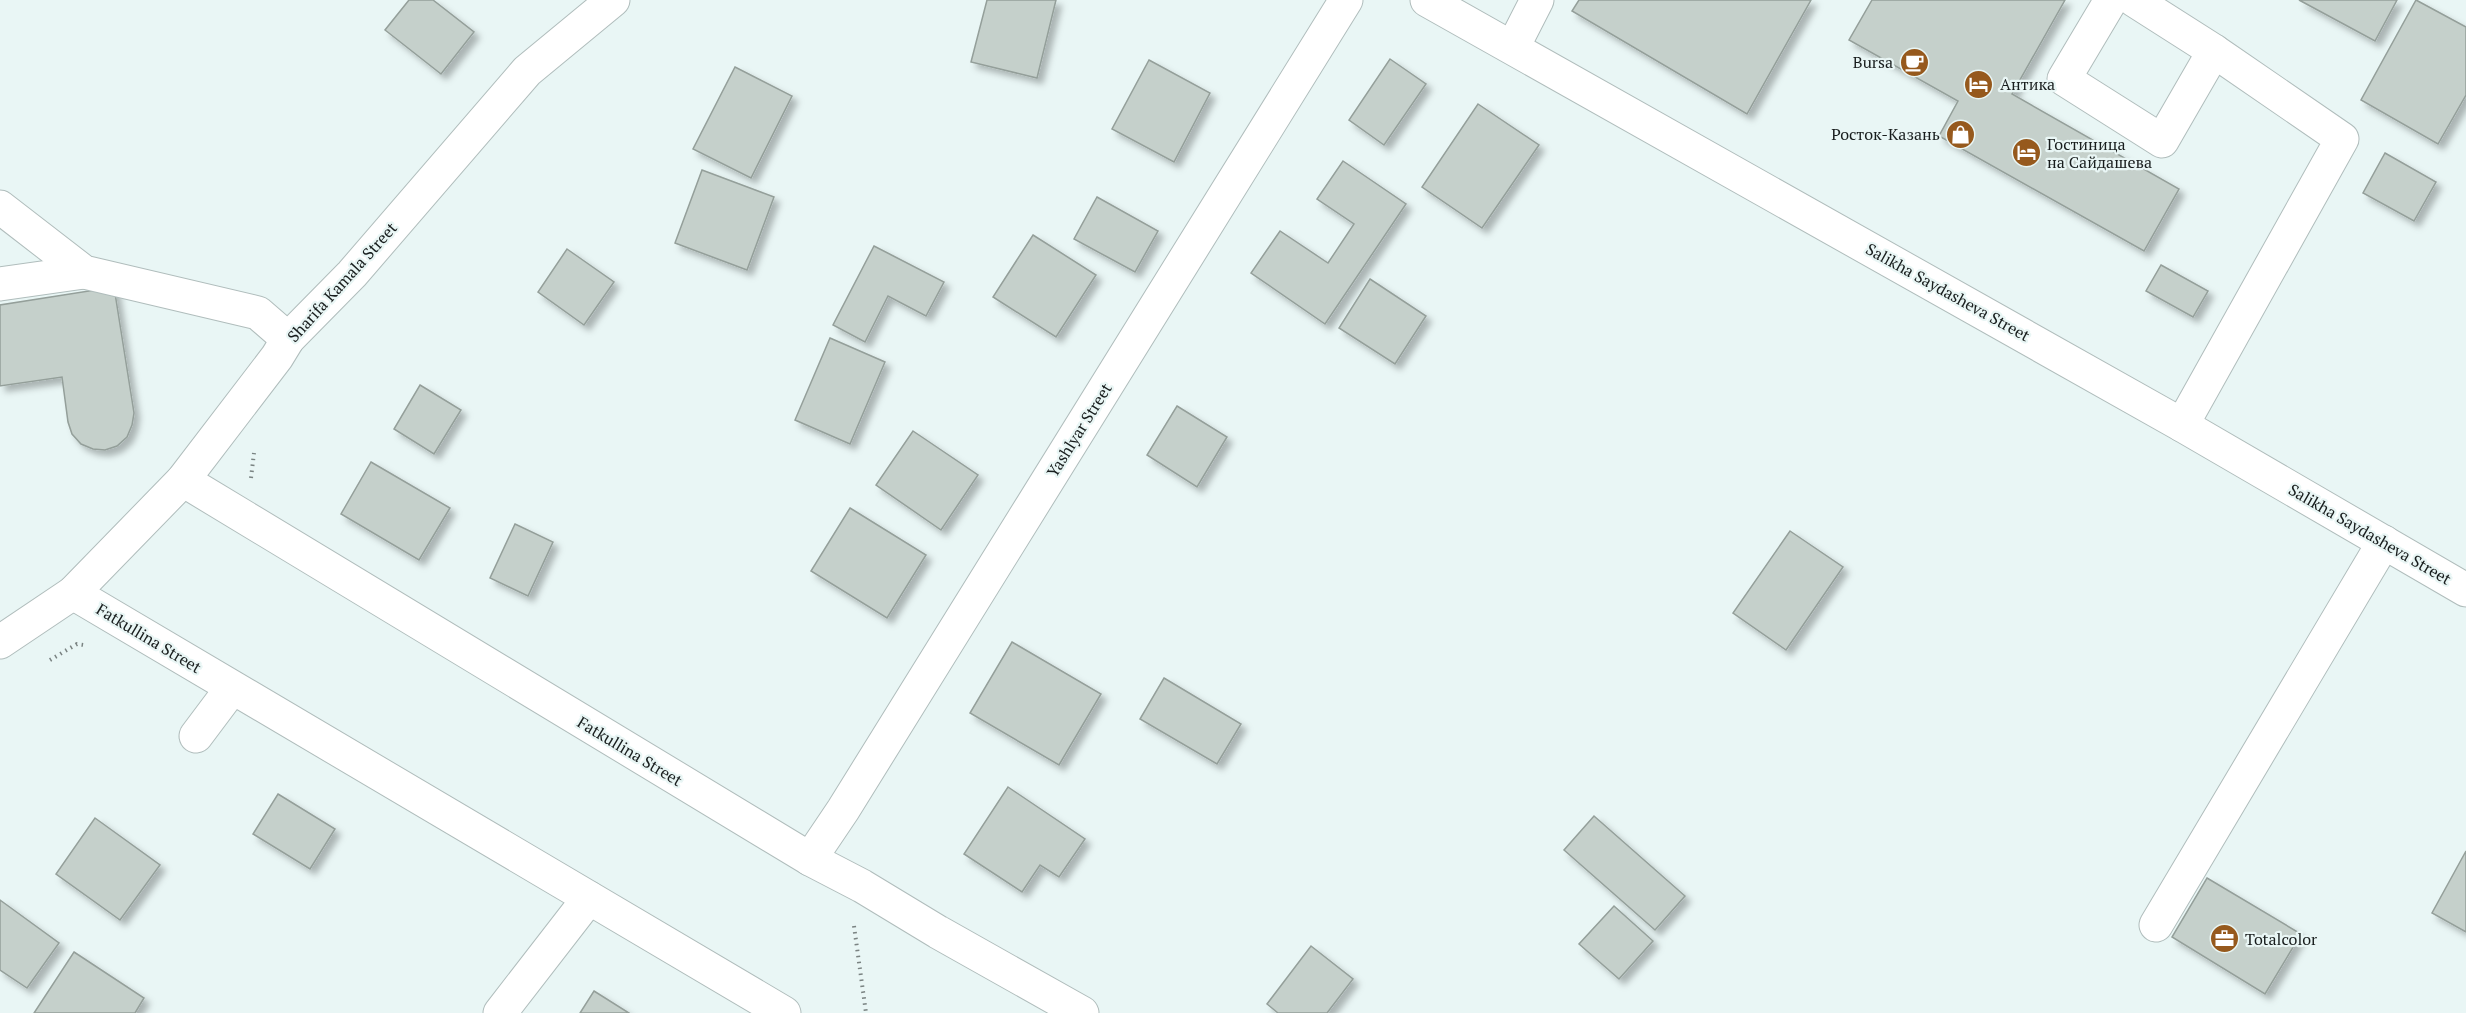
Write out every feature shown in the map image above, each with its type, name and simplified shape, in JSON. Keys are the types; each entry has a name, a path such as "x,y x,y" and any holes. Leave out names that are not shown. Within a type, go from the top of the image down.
{"street":[{"name":"Sharifa Kamala Street","path":"0,642 73,593 183,480 277,357 288,339 352,274 527,71 613,0"},
{"name":"Yashlyar Street","path":"810,859 843,810 1346,0"},
{"name":"Salikha Saydasheva Street","path":"1427,0 2182,425 2466,590"},
{"path":"1513,47 1537,0"},
{"path":"2112,0 2064,79 2162,141 2214,51"},
{"path":"2134,0 2214,51 2342,139 2182,425"},
{"path":"0,207 84,272"},
{"path":"0,284 84,272 258,313 288,339"},
{"name":"Fatkullina Street","path":"183,480 810,859 862,886 938,932 1082,1013"},
{"path":"2156,925 2384,542"},
{"name":"Fatkullina Street","path":"73,593 784,1013"},
{"path":"196,736 232,688"},
{"path":"500,1013 589,898"}],"path":[{"path":"251,482 253,454 259,445"},
{"path":"50,660 77,645 88,646"},
{"path":"854,921 867,1013"}],"building":[{"path":"409,0 433,0 474,32 441,74 385,30"},
{"path":"987,0 1056,0 1037,78 971,62"},
{"path":"1579,0 1811,0 1747,114 1572,11"},
{"path":"1872,0 2065,0 2012,94 2179,189 2144,251 1939,136 1958,101 1849,40"},
{"path":"2299,0 2397,0 2375,41"},
{"path":"2416,0 2466,27 2466,95 2438,144 2361,100"},
{"path":"1390,59 1426,84 1384,145 1349,120"},
{"path":"1149,60 1210,93 1174,162 1112,129"},
{"path":"735,67 792,96 751,178 693,149"},
{"path":"1478,104 1539,145 1482,228 1422,187"},
{"path":"2385,153 2436,182 2414,221 2363,193"},
{"path":"1343,161 1406,204 1325,324 1251,273 1280,231 1328,263 1354,224 1317,199"},
{"path":"702,170 774,197 747,270 675,243"},
{"path":"1097,197 1158,231 1135,272 1074,239"},
{"path":"1033,235 1096,275 1056,337 993,297"},
{"path":"874,246 944,282 926,316 888,296 865,342 833,325"},
{"path":"567,249 614,282 584,325 538,292"},
{"path":"2161,265 2208,291 2193,317 2146,291"},
{"path":"1370,279 1426,316 1395,364 1339,328"},
{"path":"114,287 134,413 127,437 117,446 105,450 93,449 81,444 72,434 68,422 62,377 0,386 0,305"},
{"path":"830,338 885,362 850,444 795,420"},
{"path":"420,385 461,410 434,454 394,429"},
{"path":"1177,406 1227,437 1197,487 1147,455"},
{"path":"913,431 978,475 941,530 876,485"},
{"path":"371,462 450,508 419,560 341,514"},
{"path":"850,508 926,555 887,618 811,571"},
{"path":"515,524 553,542 528,596 490,578"},
{"path":"1790,531 1843,567 1786,650 1733,613"},
{"path":"1012,642 1101,694 1059,765 970,713"},
{"path":"1164,678 1241,724 1217,764 1140,719"},
{"path":"1008,787 1085,839 1059,877 1040,865 1022,892 964,854"},
{"path":"278,794 335,829 310,869 253,834"},
{"path":"1594,816 1685,896 1655,930 1564,850"},
{"path":"95,818 160,865 120,920 56,874"},
{"path":"2466,851 2466,932 2432,913"},
{"path":"2207,878 2301,934 2265,994 2172,937"},
{"path":"0,900 59,943 27,988 0,970"},
{"path":"1614,906 1653,941 1619,979 1579,944"},
{"path":"1311,946 1353,979 1327,1013 1278,1013 1267,1004"},
{"path":"74,952 144,998 135,1013 34,1013"},
{"path":"594,991 629,1013 580,1013"}],"place":[{"name":"Bursa","path":"1914,62"},
{"name":"Антика","path":"1979,84"},
{"name":"Росток-Казань","path":"1961,134"},
{"name":"Гостиница на Сайдашева","path":"2026,153"},
{"name":"Totalcolor","path":"2224,939"}]}
